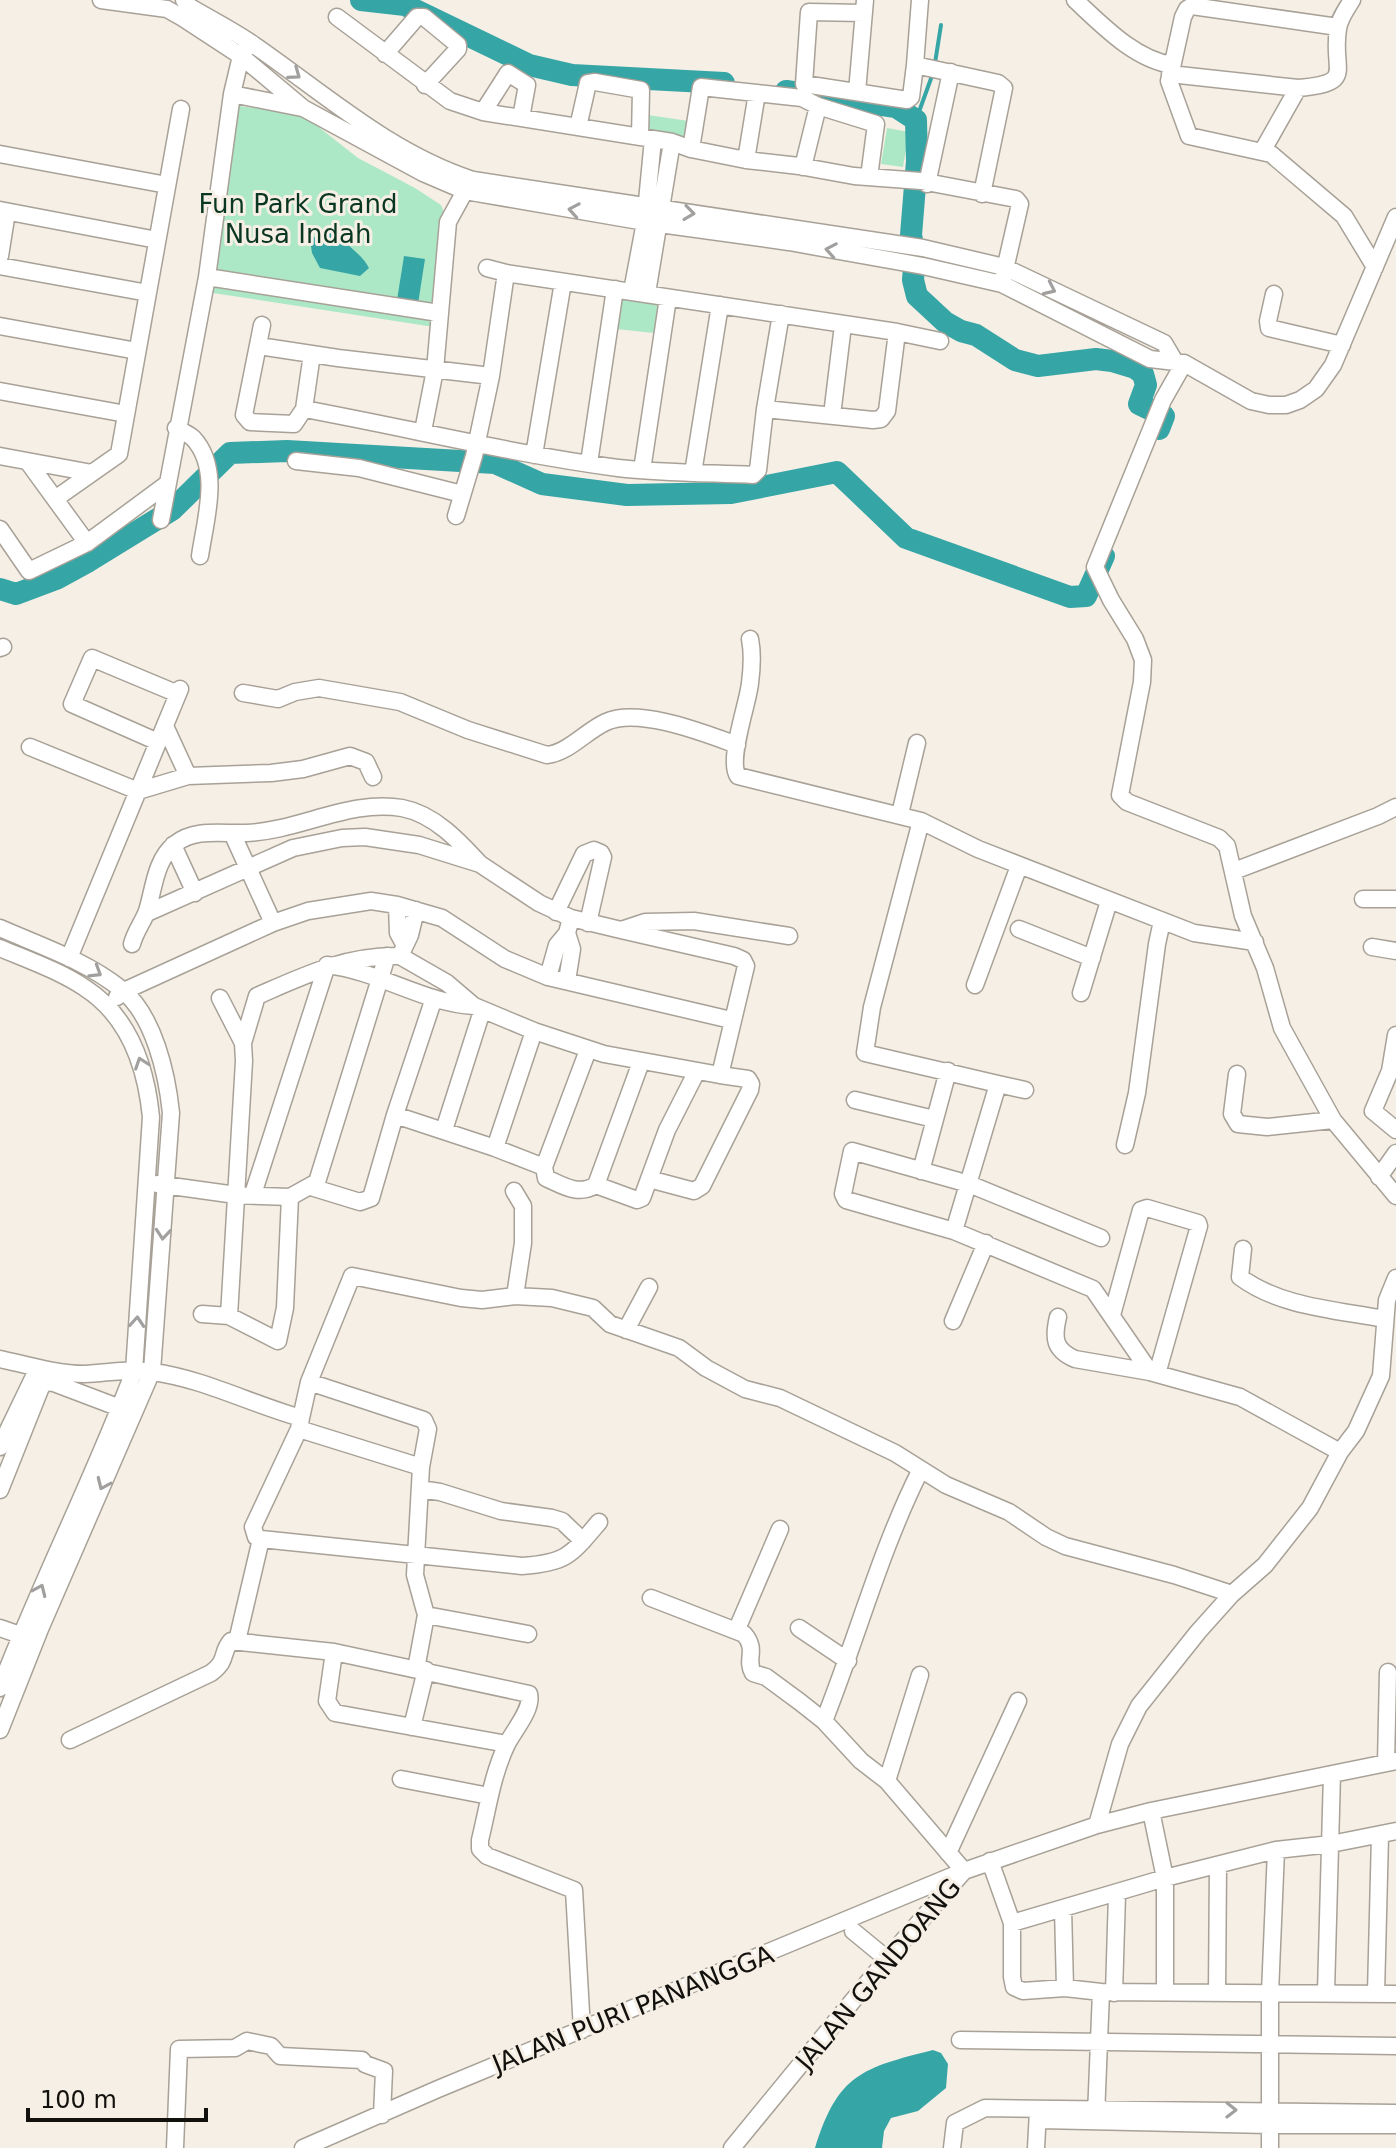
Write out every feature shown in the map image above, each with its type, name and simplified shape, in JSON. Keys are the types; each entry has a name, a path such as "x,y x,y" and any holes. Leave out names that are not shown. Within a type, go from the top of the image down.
{"street":[{"path":"101,0 167,9 186,8 379,136 447,171 473,180 652,215"},
{"path":"857,92 864,6 809,12 803,83 857,92 910,99 920,0"},
{"path":"1075,0 1135,51 1171,69 1298,88 1325,86 1334,80 1338,72 1338,27 1350,0"},
{"path":"1338,27 1192,6 1183,17 1169,81 1189,136 1271,154 1344,216 1375,267"},
{"path":"337,17 425,85 450,101 483,112 672,142 746,160 902,179 1019,201 1003,276"},
{"path":"385,54 417,17 424,17 458,45 458,49 425,85"},
{"path":"162,514 207,277 232,94 246,49"},
{"path":"246,49 303,108"},
{"path":"915,65 998,83 1004,88 982,194"},
{"path":"924,183 951,72"},
{"path":"483,112 508,73 527,85 521,118"},
{"path":"578,127 588,83 641,90 652,215"},
{"path":"691,149 701,87 802,98 876,124 869,177"},
{"path":"1263,150 1298,88"},
{"path":"746,160 757,93"},
{"path":"232,94 303,108 423,173 465,191 790,235 916,256 1003,276 1156,361 1179,362 1251,401 1269,405 1286,405 1316,389 1342,345 1356,305 1396,217"},
{"path":"803,167 818,106"},
{"path":"55,499 119,454 181,109"},
{"path":"589,463 672,142"},
{"path":"0,154 167,185"},
{"path":"423,431 435,370 448,222 465,191"},
{"path":"0,256 4,211 157,240"},
{"path":"0,266 148,293"},
{"path":"487,268 940,341"},
{"path":"456,516 491,376 506,273"},
{"path":"207,277 439,313"},
{"path":"534,455 563,282"},
{"path":"1274,294 1269,328 1342,345"},
{"path":"642,470 668,298"},
{"path":"693,473 720,305"},
{"path":"304,409 423,431 473,456 534,455 642,470 756,474 781,314"},
{"path":"262,325 244,415 246,420 294,424 304,409 312,354"},
{"path":"832,415 843,325"},
{"path":"0,326 137,351"},
{"path":"765,409 873,420 885,415 897,332"},
{"path":"259,346 491,376"},
{"path":"1179,362 1095,564 1096,574 1135,639 1143,660 1142,682 1120,795 1127,802 1219,838 1227,846 1243,916 1255,942 1282,1028 1333,1120 1396,1196"},
{"path":"0,391 126,414"},
{"path":"176,428 193,438 208,474 200,556"},
{"path":"0,456 92,473"},
{"path":"296,461 359,468 462,494"},
{"path":"28,462 87,543"},
{"path":"0,529 29,571 87,543 167,484"},
{"path":"750,639 753,656 750,685 734,769 738,776 900,814 1019,866 1194,933 1255,942"},
{"path":"69,958 162,734 179,692 92,658 72,704 162,734 188,776"},
{"path":"243,693 278,699 319,688 400,702 468,730 547,755 559,752 588,732 620,717 679,725 737,745"},
{"path":"900,814 917,743"},
{"path":"30,747 138,791 188,776 271,773 303,769 350,756 366,762 373,777"},
{"path":"1234,871 1396,807"},
{"path":"132,944 147,913 154,880 173,845 205,832 276,831 357,809 402,808 421,813 458,840 480,864 565,921 621,930 743,960 746,966 720,1075"},
{"path":"921,821 872,1007 865,1053 1025,1090"},
{"path":"232,833 273,923"},
{"path":"147,913 293,848 319,842 365,837 419,845 480,864"},
{"path":"173,845 195,893"},
{"path":"548,977 584,854 594,850 603,857 588,923"},
{"path":"975,985 1019,866"},
{"path":"1363,899 1396,899"},
{"path":"108,1007 124,991 273,923 308,911 371,901 442,918 505,959 548,977 731,1020"},
{"path":"1081,993 1109,901"},
{"path":"397,905 397,952"},
{"path":"147,1183 290,1197 311,1187 320,1176 380,977 410,935 416,910"},
{"path":"565,921 572,949 567,981"},
{"path":"621,930 645,922 694,921 789,936"},
{"path":"1125,1145 1137,1093 1162,921"},
{"path":"0,928 86,966 124,991 150,1031 166,1072 171,1113 152,1371 0,1688"},
{"path":"1019,929 1092,958"},
{"path":"1372,947 1396,951"},
{"path":"0,948 85,988 108,1007 132,1039 144,1070 151,1117 134,1371 28,1629 0,1730"},
{"path":"243,1043 223,1005 257,996 327,965 397,952 447,983 478,1009"},
{"path":"327,965 380,977 588,1050 748,1079 751,1084 702,1186 694,1191 649,1179"},
{"path":"244,1194 327,965"},
{"path":"229,1316 244,1194 243,1043 257,996"},
{"path":"311,1187 360,1202 368,1201 434,998"},
{"path":"444,1130 478,1009"},
{"path":"495,1148 534,1031"},
{"path":"1396,1035 1390,1071 1373,1108 1374,1113 1396,1130"},
{"path":"588,1050 544,1167 546,1178 576,1191 588,1190 596,1185 641,1062"},
{"path":"596,1185 637,1200 644,1194 672,1118 697,1071"},
{"path":"921,1171 948,1071"},
{"path":"1237,1074 1232,1114 1238,1124 1267,1127 1333,1120"},
{"path":"954,1231 998,1084"},
{"path":"855,1100 934,1119"},
{"path":"395,1115 544,1167"},
{"path":"1101,1238 969,1184 852,1151 844,1198 954,1231 1093,1289 1154,1373"},
{"path":"1379,1177 1396,1153"},
{"path":"514,1191 523,1206 523,1243 515,1296"},
{"path":"202,1314 229,1316 278,1341 285,1308 290,1197"},
{"path":"1112,1315 1141,1210 1147,1208 1198,1223 1154,1373"},
{"path":"953,1321 986,1243"},
{"path":"1243,1249 1240,1277 1250,1284 1303,1304 1384,1319"},
{"path":"599,1522 565,1559 549,1565 522,1566 416,1556 256,1537 253,1527 300,1423 309,1382 352,1276 461,1298 482,1300 515,1296 567,1300 593,1308 610,1324 679,1348 706,1368 745,1389 780,1398 895,1453 920,1471 1009,1512 1065,1546 1232,1594"},
{"path":"1097,1825 1120,1744 1139,1706 1232,1594 1265,1565 1310,1508 1340,1452 1356,1431 1381,1376 1384,1319 1387,1300 1396,1280"},
{"path":"626,1330 649,1287"},
{"path":"1058,1317 1054,1339 1066,1355 1154,1373 1240,1397 1340,1452"},
{"path":"0,1359 82,1374 152,1371 180,1377 421,1467"},
{"path":"0,1447 38,1368"},
{"path":"0,1490 41,1387 46,1382 120,1408"},
{"path":"309,1382 424,1420 428,1429 421,1467 415,1575 426,1615 412,1727"},
{"path":"824,1721 848,1661 898,1514 920,1471"},
{"path":"420,1489 463,1498 501,1511 562,1521 583,1541"},
{"path":"737,1629 780,1529"},
{"path":"237,1641 261,1539"},
{"path":"651,1598 737,1629 750,1640 750,1668 753,1673 766,1677 824,1721 843,1744 887,1781 964,1871"},
{"path":"426,1615 528,1634"},
{"path":"0,1628 28,1629"},
{"path":"799,1628 848,1661"},
{"path":"70,1740 211,1673 223,1662 228,1642 237,1641 334,1652 529,1694 530,1703 507,1744 489,1796 480,1840 483,1853 574,1890 582,2030"},
{"path":"334,1652 327,1701 332,1710 507,1744"},
{"path":"1388,1672 1391,1762"},
{"path":"887,1781 920,1675"},
{"path":"948,1853 1018,1701"},
{"name":"JALAN GANDOANG","path":"732,2148 887,1959 964,1871 1097,1825 1151,1811 1391,1762"},
{"path":"1326,1992 1332,1774"},
{"path":"401,1779 489,1796"},
{"path":"1151,1811 1165,1878 1165,1992"},
{"path":"1012,1923 1165,1878 1276,1850 1388,1834 1376,1993"},
{"path":"1270,2148 1270,1993 1276,1850"},
{"path":"990,1861 1012,1923 1014,1987 1023,1991 1065,1988 1107,1992 1396,1994"},
{"path":"1217,1993 1218,1865"},
{"name":"JALAN PURI PANANGGA","path":"303,2148 964,1871"},
{"path":"1096,2115 1100,2044 1117,1894"},
{"path":"1063,1908 1065,1988"},
{"path":"853,1931 887,1959"},
{"path":"960,2040 1396,2046"},
{"path":"175,2148 179,2049 235,2048 247,2041 271,2046 280,2056 362,2060 384,2071 382,2115"},
{"path":"1270,2118 1396,2113"},
{"path":"952,2148 955,2123 977,2114 986,2120 1037,2115 1096,2115 1270,2118 1396,2125"},
{"path":"1036,2148 1037,2115"}],"green space":[{"name":"Fun Park Grand Nusa Indah","path":"231,105 302,114 358,158 441,205 448,222 434,327 200,291"},
{"path":"648,115 689,121 685,142 644,135"},
{"path":"887,128 909,132 903,167 881,164"},
{"path":"621,294 659,302 654,333 616,329"}],"water":[{"path":"324,231 341,235 369,268 360,276 320,268 312,253 310,240"},
{"path":"404,256 425,259 418,304 397,300"},
{"path":"933,2050 941,2053 948,2064 946,2088 918,2111 891,2118 884,2131 882,2148 815,2148 833,2104 856,2078 888,2062"}],"waterway":[{"path":"361,0 405,5 529,65 572,75 724,83"},
{"path":"935,63 941,25"},
{"path":"916,120 933,73"},
{"path":"786,91 896,107 916,120 917,161 911,235 915,255 913,280 917,296 945,322 976,335 1015,360 1038,366 1096,359 1135,368 1143,374 1146,385 1139,404 1164,416 1159,429"},
{"path":"0,589 16,594 56,579 89,561 172,510 230,453 287,451 495,463 542,484 627,495 731,493 837,472 906,538 1070,597 1086,596 1104,556"}]}
